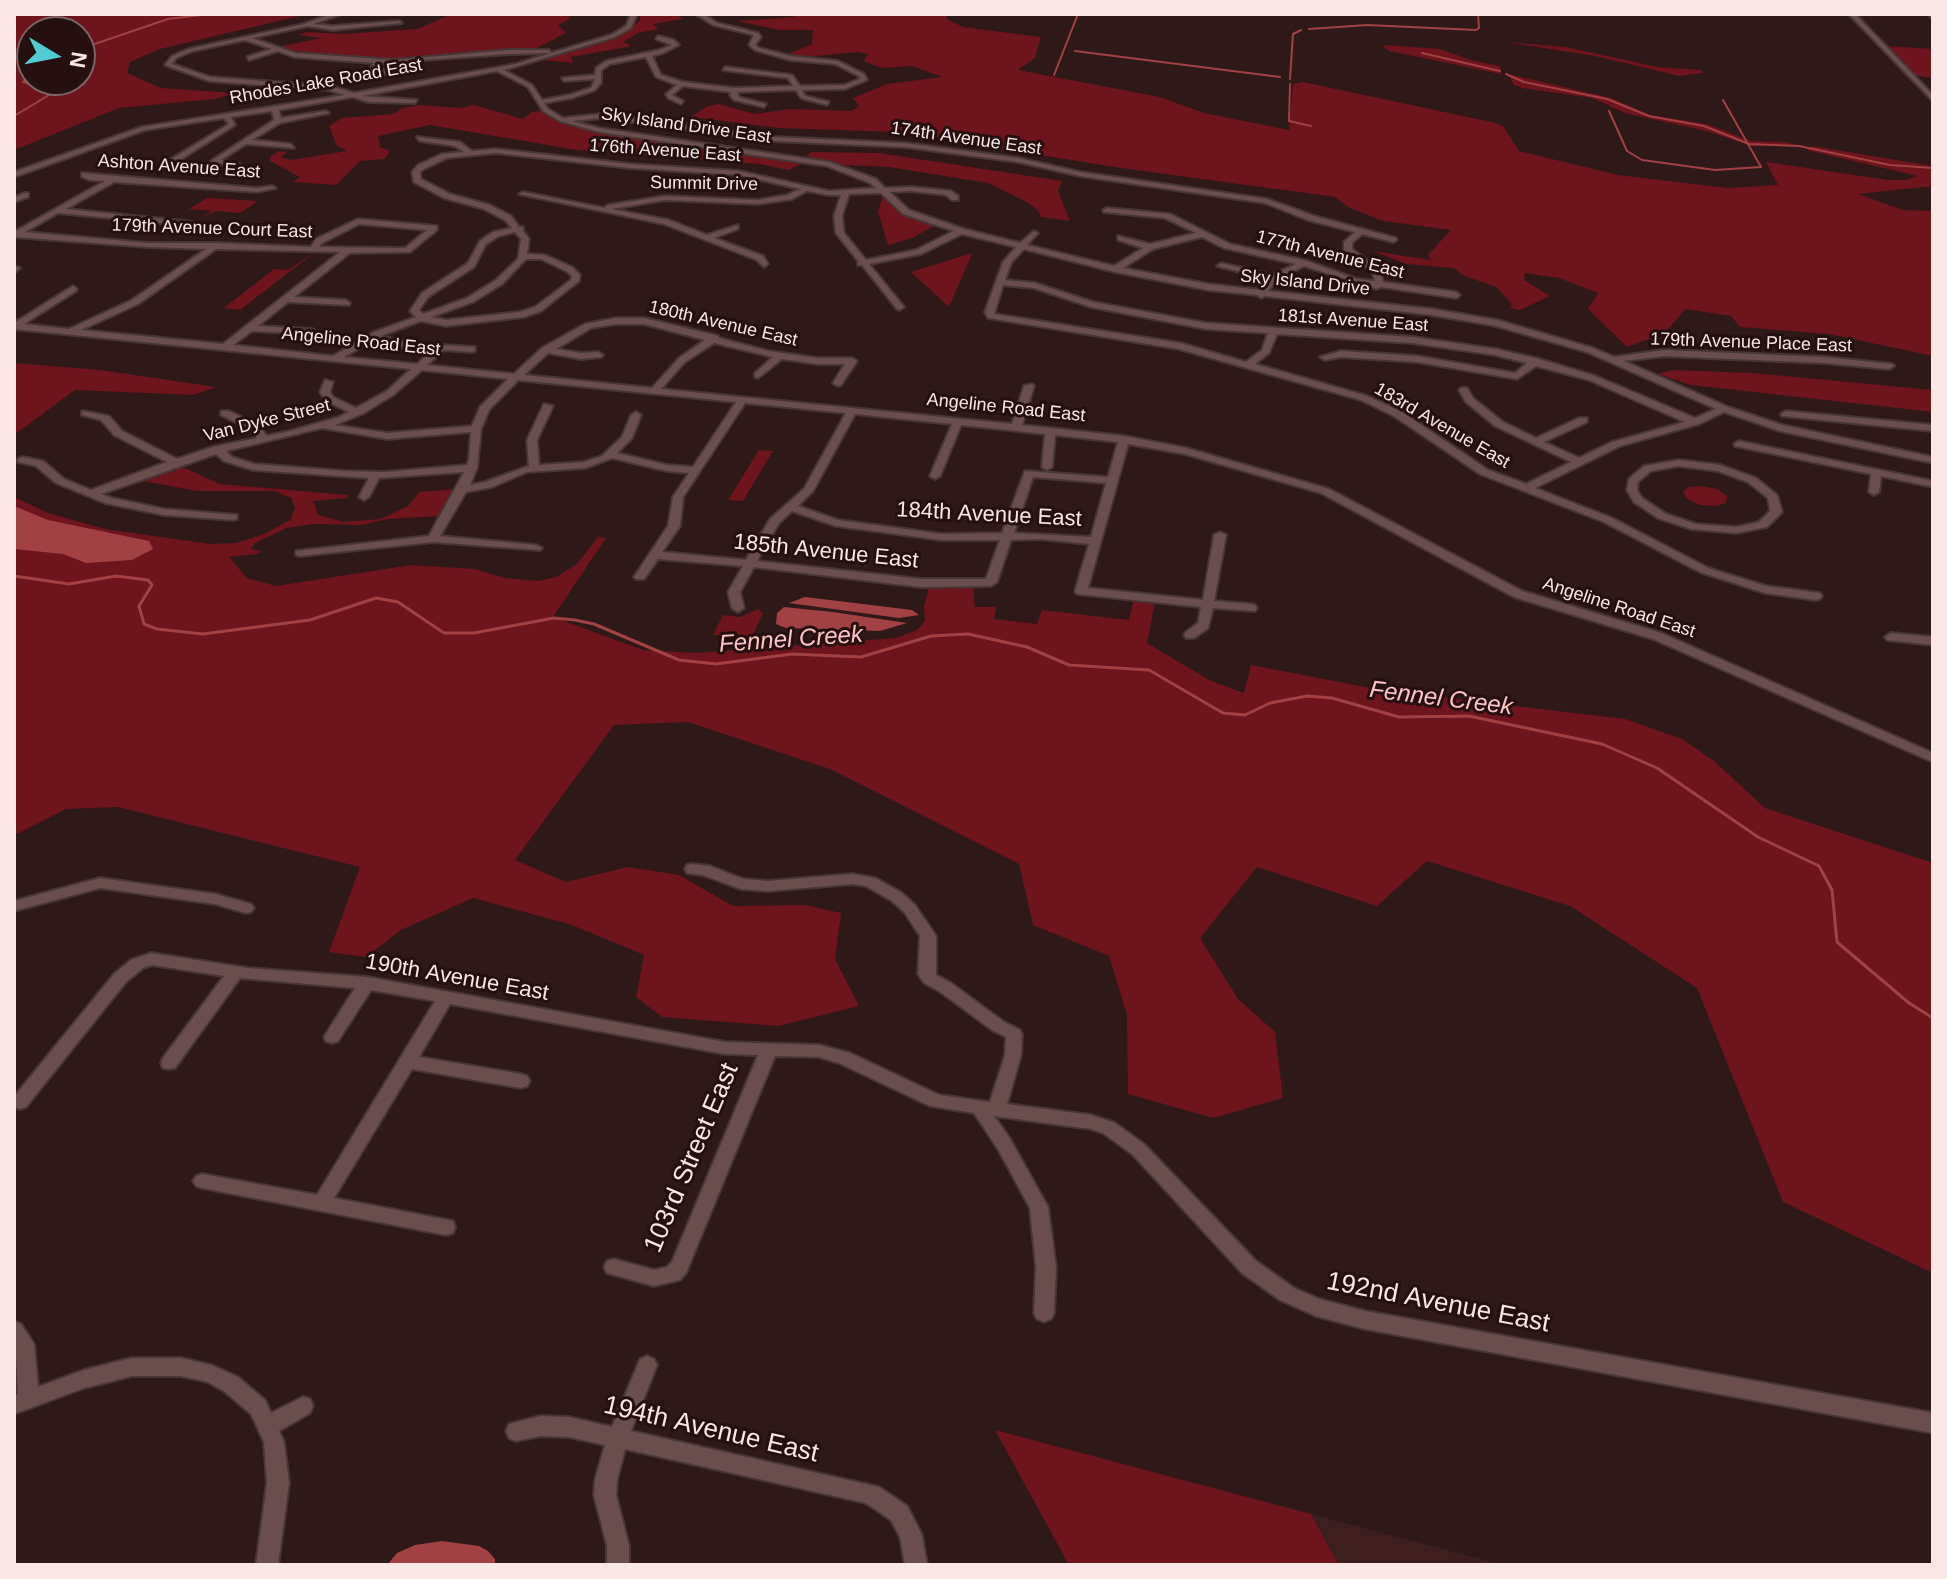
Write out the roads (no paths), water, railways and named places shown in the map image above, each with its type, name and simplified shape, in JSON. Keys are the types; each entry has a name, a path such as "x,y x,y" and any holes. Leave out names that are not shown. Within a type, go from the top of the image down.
{"street":[{"path":"338,14 306,25 187,51 168,64 174,70 209,79 323,87 368,100 415,101"},
{"name":"Rhodes Lake Road East","path":"14,175 133,130 499,70 620,33 632,23 634,14"},
{"path":"702,14 710,14"},
{"path":"648,54 658,76 682,84 735,90 845,87 858,84 864,78 836,62 790,58 757,49 752,45 758,37 756,34 715,24 702,14"},
{"path":"1852,14 1933,99"},
{"path":"306,25 333,28 399,23"},
{"path":"245,38 277,50 380,61 447,60 536,51 557,53"},
{"path":"540,102 586,92 596,86 598,69 608,62 670,49 676,45 658,38"},
{"path":"536,51 551,44"},
{"path":"249,58 277,50"},
{"path":"307,64 321,57"},
{"path":"447,60 457,64"},
{"path":"380,61 372,68 388,73"},
{"path":"725,69 786,75 794,79 803,97 827,103"},
{"name":"Sky Island Drive East","path":"499,70 530,86 545,110 562,120 599,130 829,164 862,176 884,191"},
{"path":"564,79 598,77"},
{"path":"681,102 669,94 682,84"},
{"path":"735,90 733,95 736,99 764,105"},
{"path":"172,161 233,124 213,108"},
{"path":"275,109 278,121"},
{"path":"237,166 219,164 217,159 278,121 326,113"},
{"name":"174th Avenue East","path":"562,120 602,116 773,139 885,143 949,150 1267,201 1360,232"},
{"name":"176th Avenue East","path":"420,139 457,144 469,152 511,152 630,166 747,174 804,190 845,194 923,190 948,193 955,198"},
{"path":"246,142 291,146"},
{"path":"337,357 371,337 490,289 507,277 523,256 525,239 520,229 499,212 447,196 417,180 416,172 424,165 469,152"},
{"path":"495,161 511,152"},
{"path":"558,167 568,160"},
{"path":"619,175 630,166"},
{"path":"684,182 694,170"},
{"path":"15,235 127,172"},
{"name":"Ashton Avenue East","path":"85,175 113,180 257,190 272,188"},
{"path":"753,188 775,181"},
{"name":"Summit Drive","path":"603,208 665,198 758,202 789,197 804,190"},
{"name":"Sky Island Drive","path":"884,191 906,212 961,231 1115,269 1261,295 1471,317 1563,341 1724,409"},
{"path":"14,194 25,195 14,200"},
{"path":"523,194 666,222 760,258 764,264"},
{"path":"845,194 839,227 861,263 900,307"},
{"path":"138,217 154,207"},
{"name":"177th Avenue East","path":"1107,210 1167,216 1187,223 1227,246 1304,263 1377,286 1456,295"},
{"path":"57,211 193,224 168,245"},
{"name":"179th Avenue Court East","path":"15,235 168,245 217,245 314,249 407,250 434,228 358,221 319,241 314,249"},
{"path":"708,237 735,227"},
{"path":"520,229 487,240 480,246 471,265 425,295 413,309 423,318 446,323 526,314 538,309 575,281 576,275 569,269 542,257 523,256"},
{"path":"861,263 918,252 961,231"},
{"path":"1377,286 1379,277 1373,267 1348,250 1348,242 1360,232 1393,240"},
{"path":"1001,282 1007,262 1034,233"},
{"path":"1115,269 1150,247 1203,234"},
{"path":"1121,238 1150,247"},
{"path":"72,331 135,302 217,245"},
{"path":"227,346 349,249"},
{"path":"1261,295 1273,278 1304,263"},
{"path":"1221,266 1273,278"},
{"name":"183rd Avenue East","path":"1001,282 989,312 991,316 1109,332 1193,349 1376,403 1469,463 1525,489 1645,523 1691,564 1765,589 1816,596"},
{"name":"181st Avenue East","path":"1001,282 1035,286 1091,304 1159,319 1220,328 1433,342 1536,361 1602,381 1695,422"},
{"path":"14,326 73,289"},
{"path":"287,299 346,303"},
{"name":"180th Avenue East","path":"476,429 484,409 545,350 581,329 616,321 653,322 780,356 852,361 838,383"},
{"name":"Angeline Road East","path":"14,326 958,421 1124,439 1186,451 1325,491 1518,594 1657,636 1933,758"},
{"path":"250,328 311,332"},
{"path":"1249,364 1266,351 1273,331"},
{"path":"371,337 401,345 472,349"},
{"path":"655,390 682,360 715,338"},
{"name":"Van Dyke Street","path":"90,494 217,449 324,426 358,412 390,393 440,349"},
{"path":"545,350 581,356 598,355"},
{"name":"179th Avenue Place East","path":"1612,360 1664,353 1889,366"},
{"path":"1325,357 1341,354 1417,359 1517,376 1536,361"},
{"path":"758,375 780,356"},
{"path":"328,382 325,392 329,399 358,412"},
{"path":"1016,428 1029,386"},
{"path":"1464,390 1469,400 1499,424 1579,462"},
{"path":"640,577 674,526 678,497 743,399"},
{"path":"534,467 532,440 548,406"},
{"path":"1525,489 1626,440 1695,422 1724,409 1807,436 1933,460"},
{"path":"738,608 734,592 774,521 808,491 852,411"},
{"path":"86,413 105,418 118,433 175,462"},
{"path":"225,413 254,427 264,440"},
{"path":"1786,414 1933,428"},
{"path":"463,489 488,485 534,467 585,465 612,455 627,438 636,415"},
{"path":"1535,442 1583,420"},
{"path":"935,476 958,421"},
{"path":"324,426 387,436 476,429 472,468 433,539"},
{"path":"1047,467 1050,431"},
{"path":"1124,439 1081,591 1251,608"},
{"path":"1739,444 1933,484"},
{"path":"217,449 228,459 253,467 375,476 472,468"},
{"path":"612,455 667,468 694,470"},
{"path":"22,460 39,463 60,481 90,494 164,512 233,517"},
{"path":"1669,464 1701,465 1742,476 1770,493 1777,508 1768,522 1736,530 1645,523 1632,486 1640,472 1669,464"},
{"path":"1006,537 1029,473 1111,480"},
{"path":"1874,492 1876,474"},
{"path":"364,497 375,476"},
{"name":"184th Avenue East","path":"789,506 836,523 942,537 1055,536 1095,541"},
{"path":"1190,635 1204,625 1220,535"},
{"name":"185th Avenue East","path":"656,555 921,583 991,582 1006,537"},
{"path":"300,553 433,539 536,548"},
{"path":"1891,637 1933,641"},
{"path":"692,869 705,870 741,884 782,887 852,879 886,889 910,909 928,936 926,974 930,979 1014,1034 1013,1055 988,1108 1039,1207 1046,1268 1044,1313"},
{"path":"14,906 100,883 176,892 246,908"},
{"name":"190th Avenue East","path":"20,1102 120,978 137,964 163,960 236,972 367,983 725,1048 768,1052"},
{"path":"169,1063 236,972"},
{"path":"332,1037 367,983"},
{"path":"322,1203 447,996"},
{"name":"192nd Avenue East","path":"768,1052 795,1050 835,1055 922,1096 1109,1128 1138,1149 1249,1267 1287,1294 1316,1307 1365,1320 1933,1423"},
{"name":"103rd Street East","path":"614,1267 654,1278 664,1277 679,1267 768,1052"},
{"path":"409,1062 521,1081"},
{"path":"202,1181 446,1227"},
{"path":"14,1330 24,1344 22,1402 110,1371 157,1365 211,1374 231,1384 258,1407 268,1426 278,1460 267,1565"},
{"path":"618,1565 618,1546 605,1495 618,1437 647,1365"},
{"path":"268,1426 303,1406"},
{"name":"194th Avenue East","path":"516,1431 553,1425 871,1494 899,1513 911,1535 916,1565"}],"waterway":[{"name":"Fennel Creek","path":"96,44 168,19 210,14"},
{"path":"1054,75 1078,14"},
{"path":"1309,29 1367,25 1476,30 1479,28 1478,14"},
{"path":"1290,79 1293,34 1301,30"},
{"path":"1075,51 1280,77"},
{"path":"1422,53 1500,71"},
{"path":"1506,74 1524,82 1607,99 1649,116 1704,126 1748,143"},
{"path":"1290,84 1289,121 1311,126"},
{"name":"Fennel Creek","path":"14,116 47,96"},
{"path":"1723,100 1748,143"},
{"path":"1609,111 1627,151 1642,160 1715,170 1761,167 1748,143"},
{"path":"1748,143 1799,146 1890,165 1933,168"},
{"name":"Fennel Creek","path":"14,576 69,584 116,576 148,580 152,585 139,606 144,624 157,629 203,634 310,620 376,598 398,602 444,633 474,633 554,618 575,620 594,624 679,660 716,664 792,654 861,657 931,636 968,634 1027,647 1069,665 1149,670 1223,713 1245,715 1270,703 1307,696 1332,698 1399,717 1469,716 1602,744 1657,768 1758,837 1819,866 1832,890 1837,942 1909,1003 1933,1018"}]}
